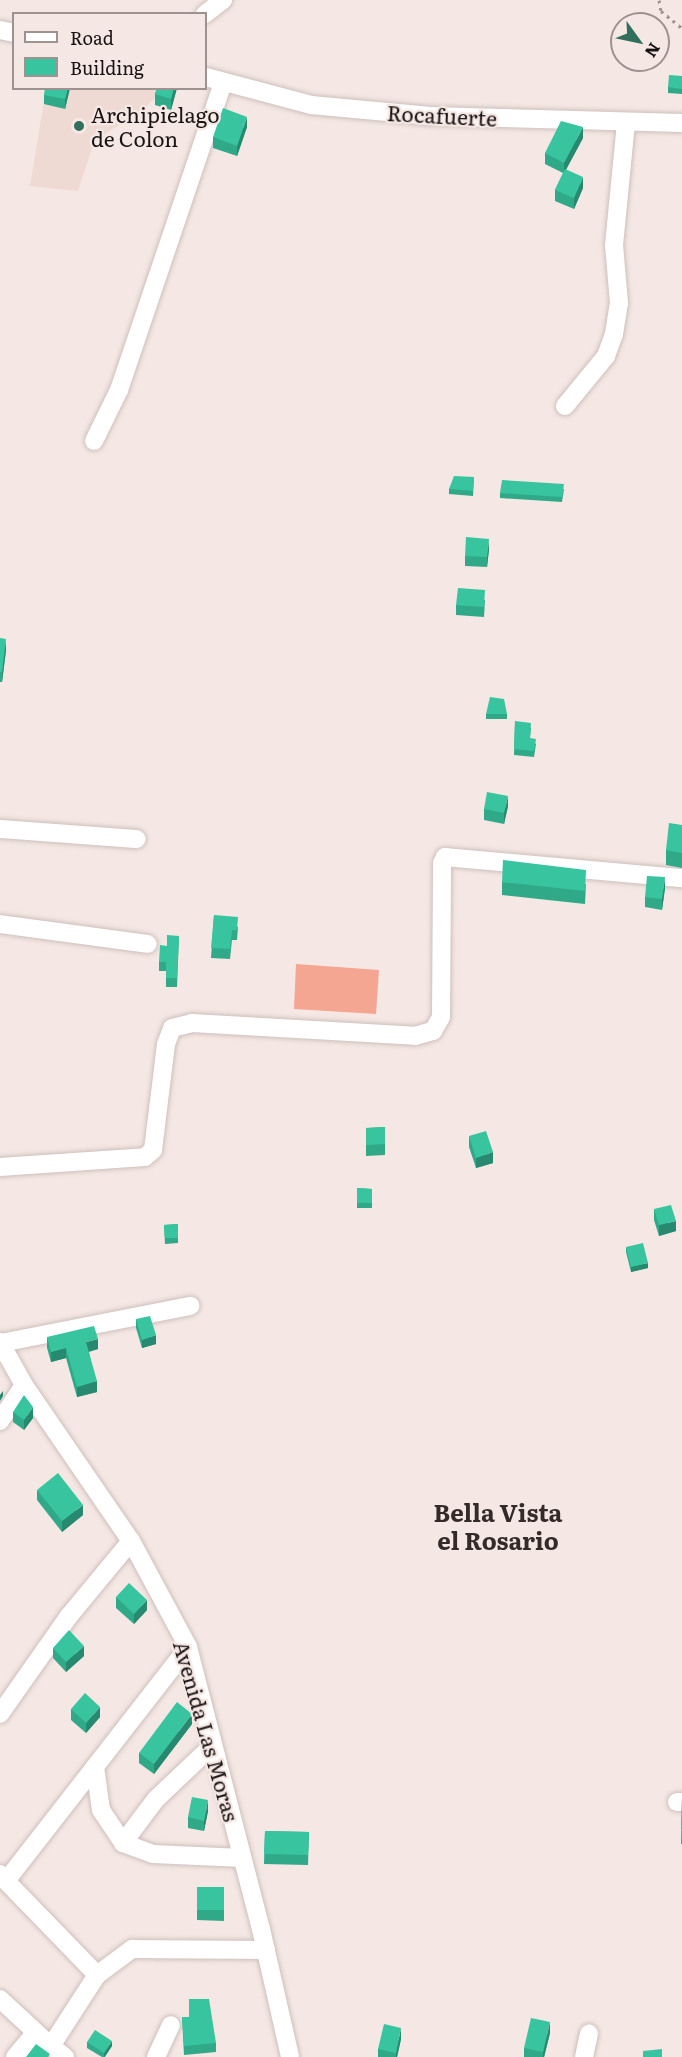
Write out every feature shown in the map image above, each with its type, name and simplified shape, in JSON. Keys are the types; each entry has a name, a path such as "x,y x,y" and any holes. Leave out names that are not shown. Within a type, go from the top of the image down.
{"street":[{"path":"207,12 223,0"},
{"path":"94,441 119,390 214,80"},
{"name":"Rocafuerte","path":"214,80 310,105 430,116 682,123"},
{"path":"565,406 606,356 614,334 619,303 614,245 626,123"},
{"path":"0,828 137,839"},
{"path":"0,1167 145,1157 153,1150 166,1044 172,1028 192,1023 415,1035 433,1031 441,1017 442,863 445,857 682,878"},
{"path":"0,924 148,944"},
{"path":"1,1342 190,1306"},
{"name":"Avenida Las Moras","path":"1,1342 24,1384 131,1541 188,1647 266,1950 290,2057"},
{"path":"0,1421 24,1384"},
{"path":"0,1714 69,1616 131,1541"},
{"path":"97,1975 3,1878 95,1767 188,1647"},
{"path":"123,1843 156,1799 213,1744"},
{"path":"95,1767 101,1810 123,1843 153,1854 242,1858"},
{"path":"0,1999 58,2052 97,1975 132,1949 266,1950"},
{"path":"156,2057 171,2025"},
{"path":"15,2057 35,2033"},
{"path":"584,2057 589,2034"}],"path":[{"path":"659,0 661,11 682,28"}],"shaded area":[{"name":"Archipielago de Colon","path":"46,90 163,90 142,111 95,140 78,191 30,186"},
{"path":"296,964 379,970 376,1014 294,1009"}],"building":[{"path":"669,75 682,76 682,89 668,87"},
{"path":"45,90 67,90 65,99 44,95"},
{"path":"156,90 173,90 171,99 155,94"},
{"path":"223,108 247,117 237,146 213,137"},
{"path":"561,121 583,127 564,163 545,153"},
{"path":"565,169 583,177 574,198 555,190"},
{"path":"454,476 474,477 473,491 449,489"},
{"path":"502,480 564,484 562,497 500,493"},
{"path":"466,537 489,539 487,557 465,556"},
{"path":"458,588 485,590 484,607 456,605"},
{"path":"0,638 6,639 2,672 0,672"},
{"path":"490,697 504,699 507,714 486,714"},
{"path":"515,721 531,723 530,738 536,739 534,751 514,749"},
{"path":"487,792 508,796 504,813 484,809"},
{"path":"669,823 682,825 682,853 666,850"},
{"path":"503,860 586,870 585,891 502,882"},
{"path":"647,876 665,877 662,899 645,897"},
{"path":"214,915 238,917 237,930 232,930 230,949 211,948"},
{"path":"167,935 179,936 177,978 166,978 166,962 159,962 160,945 167,946"},
{"path":"385,1127 385,1144 366,1145 366,1128"},
{"path":"486,1131 493,1152 476,1158 469,1136"},
{"path":"357,1188 372,1189 372,1203 357,1203"},
{"path":"671,1205 676,1221 659,1225 654,1209"},
{"path":"178,1224 178,1238 165,1238 164,1225"},
{"path":"643,1243 648,1263 631,1267 626,1247"},
{"path":"150,1316 156,1335 142,1340 136,1319"},
{"path":"94,1326 98,1339 86,1342 97,1381 77,1387 66,1348 51,1352 47,1337"},
{"path":"24,1395 33,1407 24,1420 13,1412"},
{"path":"58,1473 83,1505 62,1521 37,1490"},
{"path":"129,1583 147,1600 134,1614 116,1597"},
{"path":"69,1630 84,1646 66,1662 53,1648"},
{"path":"85,1693 100,1707 86,1723 71,1709"},
{"path":"177,1702 192,1714 154,1764 139,1753"},
{"path":"192,1797 208,1800 204,1821 188,1817"},
{"path":"265,1831 309,1832 308,1855 264,1854"},
{"path":"197,1887 224,1887 224,1910 197,1910"},
{"path":"189,1999 209,1999 216,2043 184,2046 182,2017 189,2017"},
{"path":"531,2018 550,2022 543,2052 524,2048"},
{"path":"384,2024 401,2028 396,2053 378,2049"},
{"path":"95,2030 112,2041 104,2053 87,2042"},
{"path":"36,2044 50,2054 48,2057 26,2057"},
{"path":"662,2049 662,2057 643,2057 643,2051"}],"place":[{"name":"Archipielago de Colon","path":"79,126"}],"district":[{"name":"Bella Vista el Rosario","path":"498,1526"}]}
